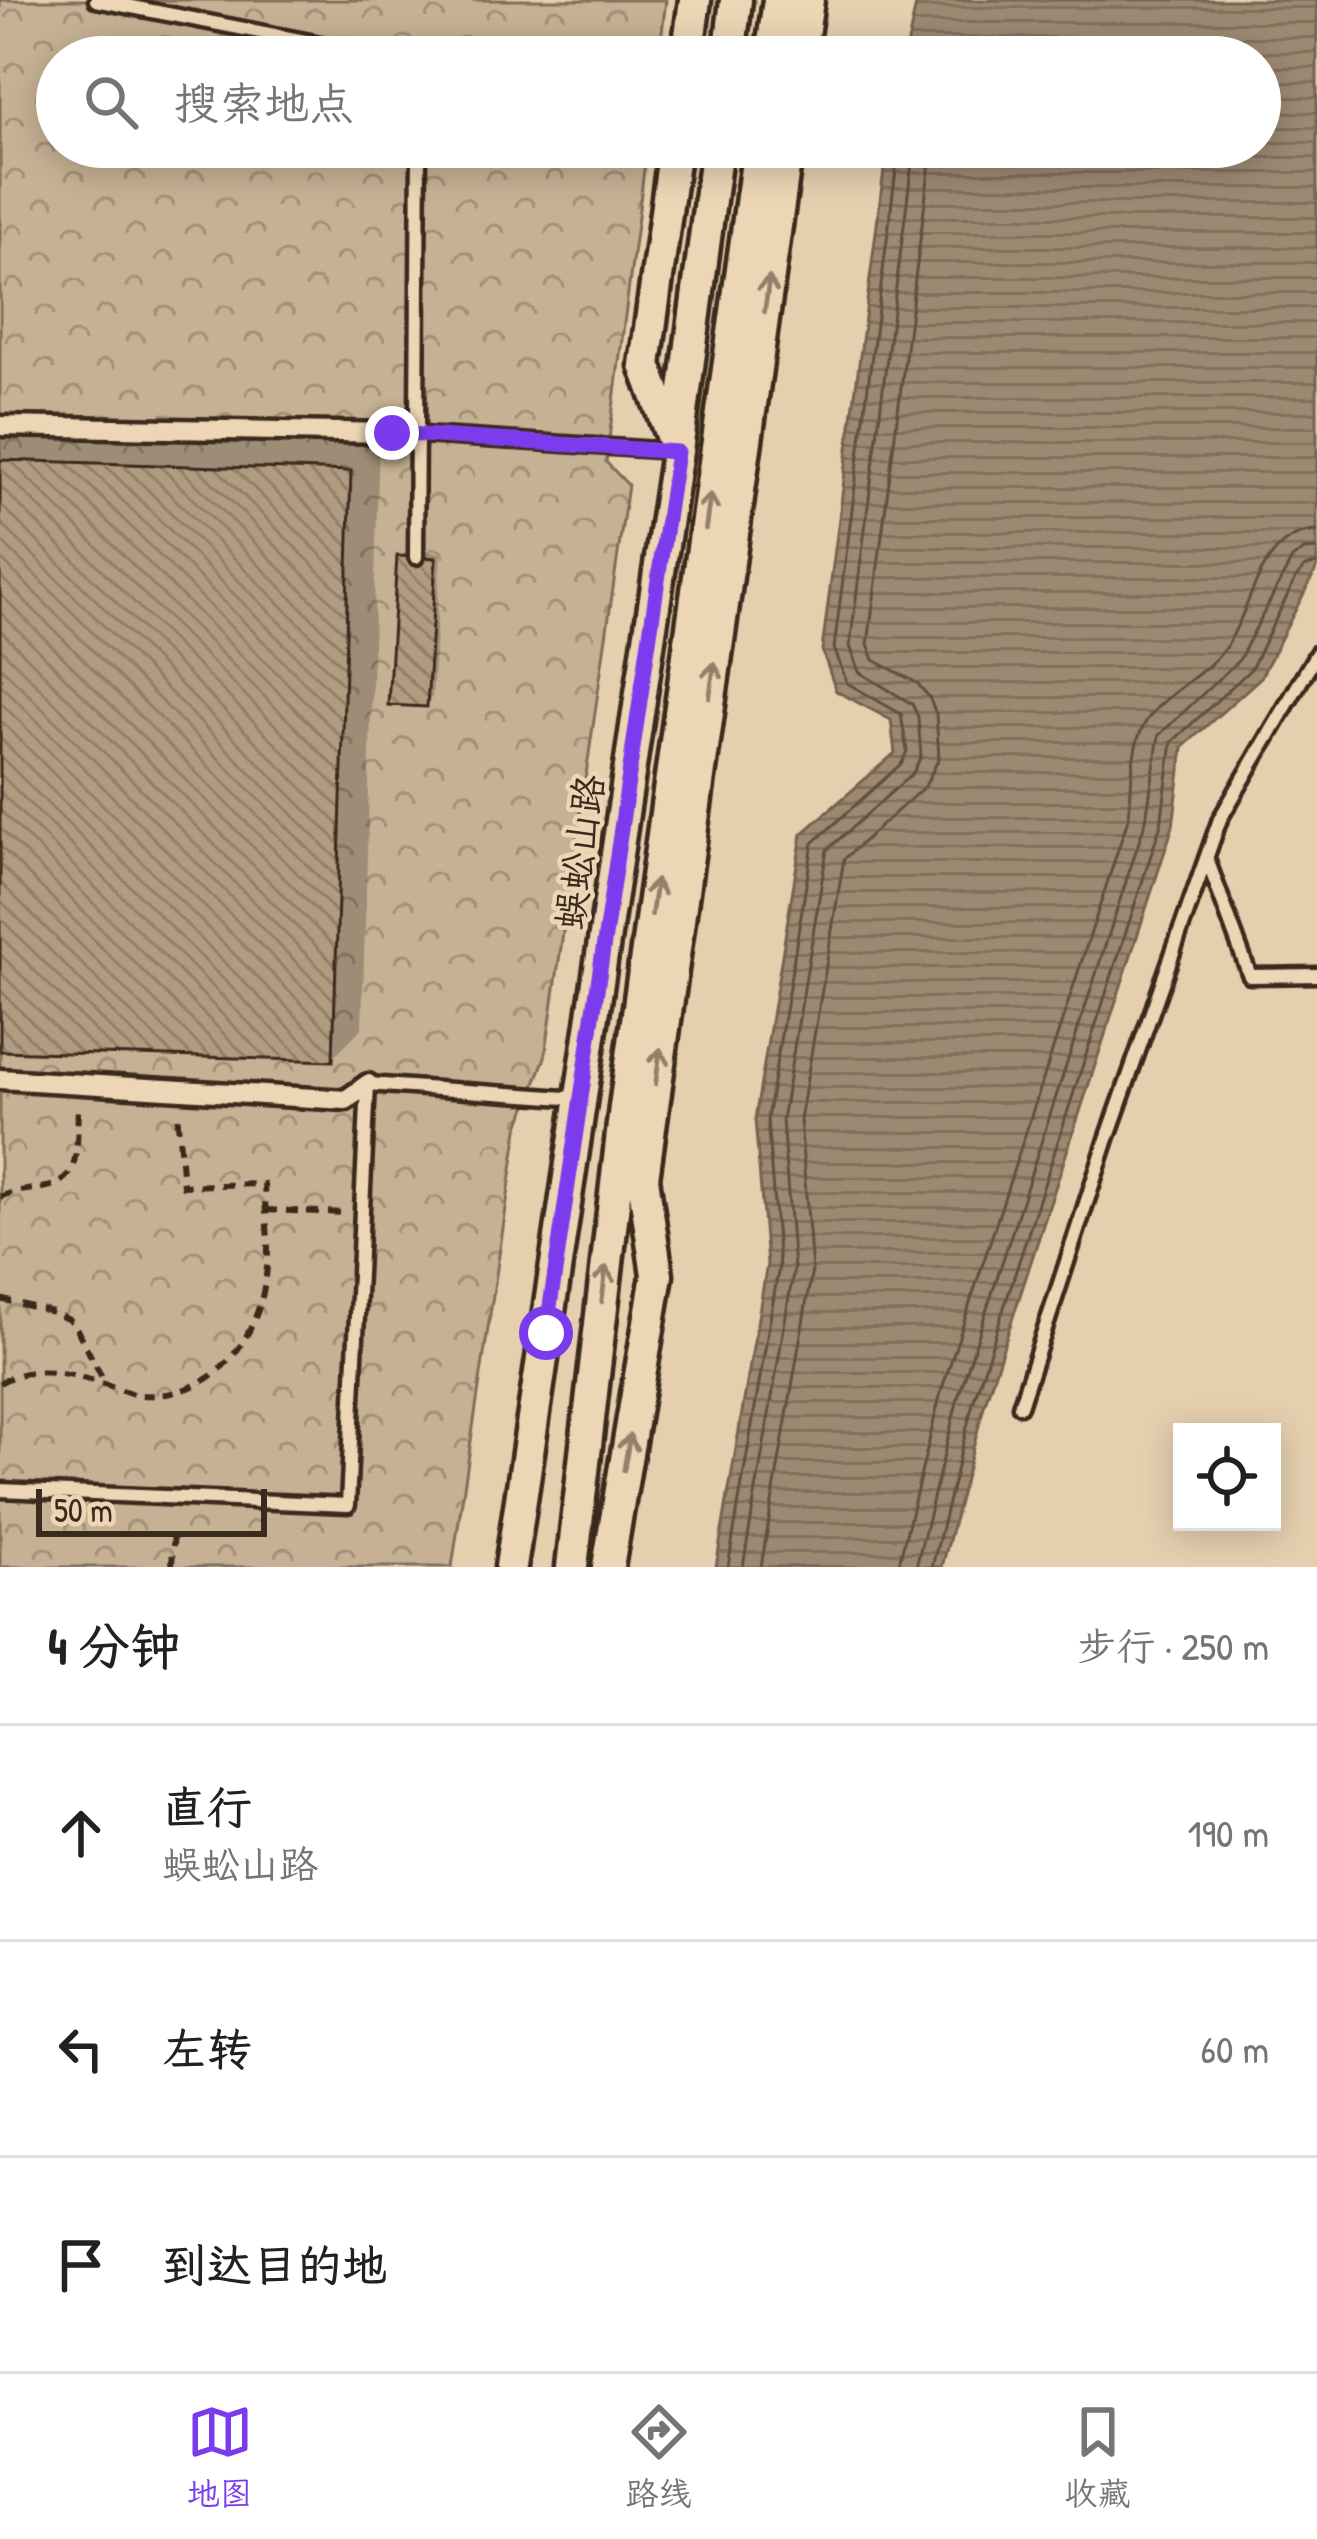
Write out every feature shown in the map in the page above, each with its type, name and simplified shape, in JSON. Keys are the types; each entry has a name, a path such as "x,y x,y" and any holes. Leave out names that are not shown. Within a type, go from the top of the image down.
{"street":[{"path":"690,36 695,0"},
{"path":"732,36 736,0"},
{"path":"774,36 779,0"},
{"path":"803,36 808,0"},
{"path":"672,168 645,365 677,452"},
{"name":"蜈蚣山路","path":"511,1567 677,452 714,168"},
{"name":"蜈蚣山路","path":"572,1567 625,1107 756,168"},
{"path":"608,1567 657,1275 643,1178 784,168"},
{"path":"0,426 392,433"},
{"path":"0,1079 346,1100 368,1084"}],"lane":[{"path":"96,0 280,36"},
{"path":"416,557 419,168"},
{"path":"392,433 677,452"},
{"path":"1020,1406 1107,1139 1220,819 1317,653"},
{"path":"1206,858 1250,976 1317,975"},
{"path":"0,1490 348,1505 368,1084 582,1099"}],"path":[{"path":"0,1197 70,1178 79,1084"},
{"path":"0,1383 18,1372 37,1370 138,1396 185,1391 214,1377 245,1342 268,1264 264,1184 183,1186 178,1091"},
{"path":"265,1210 362,1214"},
{"path":"0,1299 73,1322 106,1385"},
{"path":"172,1567 174,1527"}],"green space":[{"path":"0,0 666,0 662,36 36,36 36,168 644,168 606,462 628,485 545,1057 518,1129 452,1567 0,1567"}],"water":[{"path":"917,0 1317,0 1317,568 1261,677 1183,747 1173,826 984,1406 942,1567 716,1567 767,1264 755,1119 802,834 895,753 891,720 836,691 822,650 884,168 1281,168 1281,36 909,36"}],"building":[{"path":"0,460 351,471 333,1061 0,1051"},
{"path":"397,556 436,558 427,707 388,705"}],"route":[{"path":"392,433 677,452 546,1333"}]}
